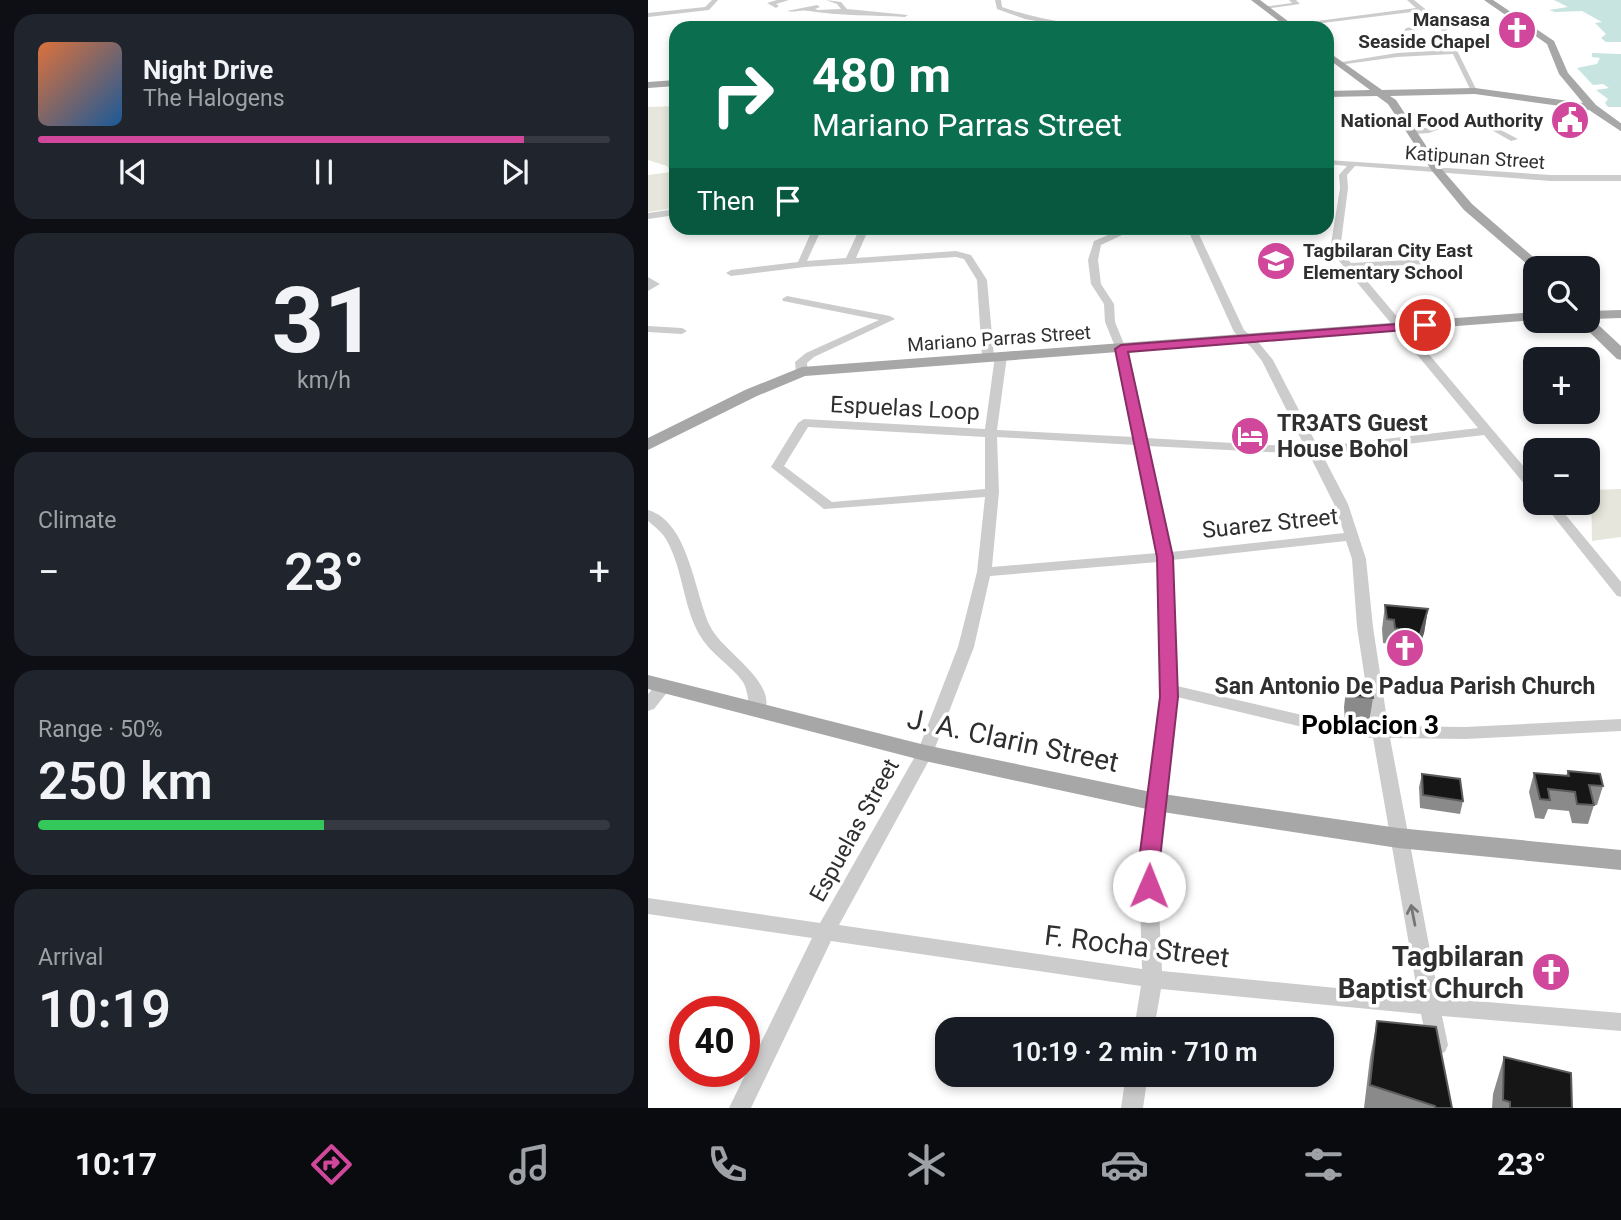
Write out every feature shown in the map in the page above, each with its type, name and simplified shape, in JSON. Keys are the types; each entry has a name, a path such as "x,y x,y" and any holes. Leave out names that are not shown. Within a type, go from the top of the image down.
{"main road":[{"path":"1255,0 1283,21"},
{"path":"1488,0 1550,43 1564,74 1592,107 1622,129"},
{"path":"1334,60 1392,102 1436,169 1468,207 1525,256"},
{"path":"648,85 669,84"},
{"path":"1334,94 1475,90 1592,107"},
{"path":"1600,315 1622,314"},
{"name":"Mariano Parras Street","path":"648,444 751,393 802,372 1523,317"},
{"path":"1598,333 1622,356"},
{"name":"J. A. Clarin Street","path":"656,684 924,753 1156,802 1398,838 1622,860"}],"street":[{"path":"648,15 707,9 715,0"},
{"path":"776,6 770,3 786,0"},
{"path":"829,0 839,3 845,11"},
{"path":"998,0 999,8 1035,21"},
{"path":"1265,7 1297,4 1292,0"},
{"path":"1410,0 1442,25 1475,90"},
{"path":"790,11 839,3"},
{"path":"812,8 810,9 817,12 905,15"},
{"path":"1334,21 1422,9"},
{"path":"1406,30 1442,25"},
{"path":"1339,64 1396,55 1455,52"},
{"path":"1413,132 1429,131 1441,125 1491,127 1514,139"},
{"name":"Katipunan Street","path":"1334,163 1540,177 1622,178"},
{"path":"1353,164 1343,176 1344,188 1335,250 1523,474"},
{"path":"648,216 669,213"},
{"path":"805,264 802,261 814,235"},
{"path":"731,273 850,260 861,235"},
{"path":"1115,235 1097,243 1093,260 1096,284 1109,304 1110,322 1121,349 1165,557 1169,690 1148,868 1152,979 1146,1017"},
{"path":"1195,235 1240,332 1267,360 1341,504 1359,559 1365,627 1398,838 1441,1070"},
{"name":"Espuelas Street","path":"740,1108 826,930 924,753 966,647 984,572 992,492 994,356 982,280 968,257 956,254 850,260"},
{"path":"1348,266 1426,261"},
{"path":"648,280 655,284 648,288"},
{"path":"787,299 890,319 810,355 801,362 802,372"},
{"path":"648,329 682,331"},
{"name":"Espuelas Loop","path":"991,433 804,423 777,467 829,506 992,492"},
{"path":"991,433 1314,451 1487,431"},
{"path":"648,514 673,540 697,617 710,641 741,670 758,692 758,709"},
{"path":"1559,515 1622,593"},
{"name":"Suarez Street","path":"984,572 1165,557 1352,536"},
{"path":"648,705 656,684"},
{"path":"1169,690 1332,728 1382,732 1465,733 1622,725"},
{"name":"F. Rocha Street","path":"648,906 1152,979 1622,1022"},
{"path":"1132,1108 1135,1087"}],"shaded area":[{"path":"669,106 669,169 648,160 648,107"},
{"path":"669,172 669,209 648,212 648,175"},
{"path":"1621,489 1621,537 1592,541 1591,515 1600,515 1600,490"}],"water":[{"path":"1554,0 1621,0 1621,42 1606,42 1601,38 1606,34 1595,23 1602,22 1582,11 1549,10 1568,7"},
{"path":"1592,53 1621,54 1621,107 1608,107 1605,103 1608,99 1596,90 1609,88 1603,84 1593,85 1577,68 1597,64 1600,58 1592,57"}],"building":[{"path":"1385,605 1428,609 1418,640 1409,638 1406,631 1395,628 1394,620 1387,619"},
{"path":"1347,682 1370,683 1373,698 1348,696"},
{"path":"1568,771 1600,774 1603,786 1589,785 1594,805 1577,804 1575,792 1548,789 1550,800 1540,799 1534,773 1569,776"},
{"path":"1422,774 1460,779 1463,801 1423,795"},
{"path":"1377,1021 1436,1027 1452,1108 1436,1108 1370,1085"},
{"path":"1504,1057 1571,1073 1572,1108 1510,1108 1510,1102 1503,1100"}],"place":[{"name":"Mansasa Seaside Chapel","path":"1517,30"},
{"name":"National Food Authority","path":"1570,120"},
{"name":"Tagbilaran City East Elementary School","path":"1276,261"},
{"name":"TR3ATS Guest House Bohol","path":"1250,436"},
{"name":"San Antonio De Padua Parish Church","path":"1405,648"},
{"name":"Tagbilaran Baptist Church","path":"1551,972"}],"district":[{"name":"Poblacion 3","path":"1370,725"}],"route":[{"path":"1149,886 1148,868 1169,697 1165,557 1121,349 1425,325"}]}
